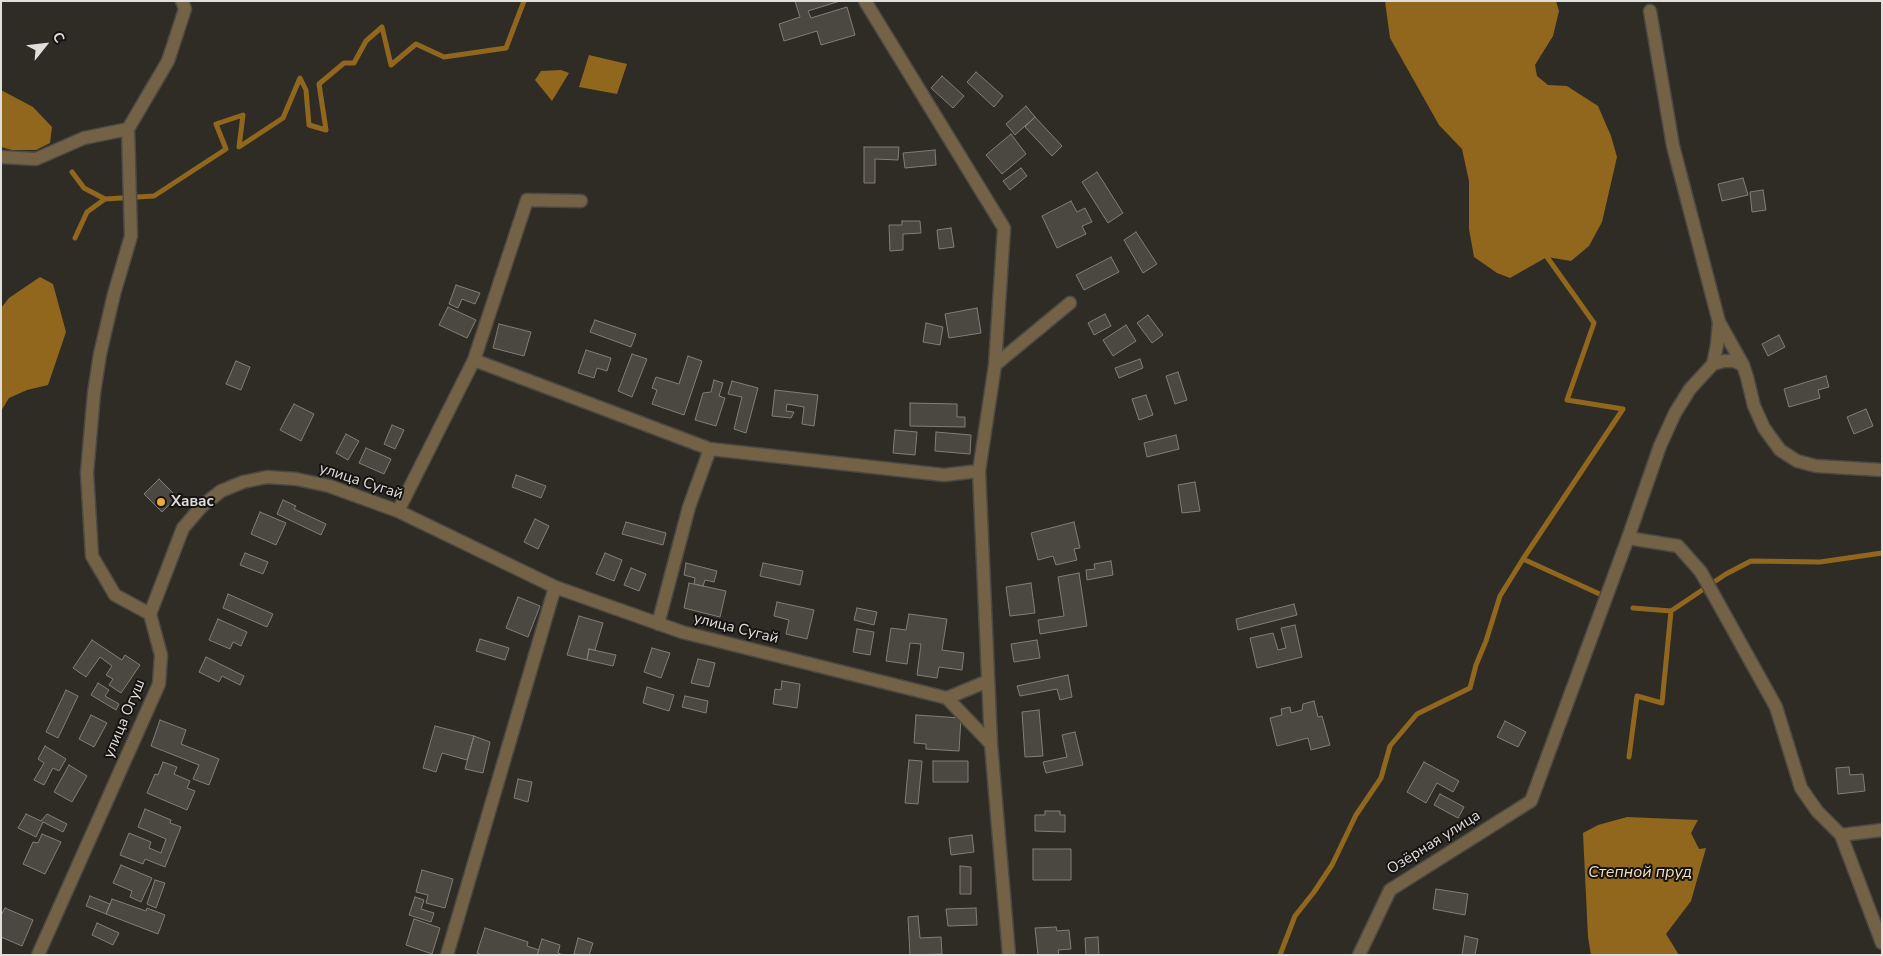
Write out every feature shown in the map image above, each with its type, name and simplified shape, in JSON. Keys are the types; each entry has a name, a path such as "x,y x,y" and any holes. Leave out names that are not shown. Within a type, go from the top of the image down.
{"street":[{"path":"150,614 115,595 92,556 87,473 94,393 100,354 114,294 131,236 128,129 168,61 185,8 182,1"},
{"path":"865,1 1004,228 995,365 979,471 991,744 1009,955"},
{"path":"1650,11 1672,146 1719,322 1743,366 1754,406 1764,428 1780,450 1797,461 1816,466 1882,470"},
{"path":"1,158 36,159 84,138 128,129"},
{"path":"398,511 474,360 527,200 582,201"},
{"path":"995,365 1070,303"},
{"path":"1719,322 1713,364 1690,389 1675,413 1660,446 1628,538 1678,546 1701,572 1776,707 1802,788 1817,811 1841,836 1882,943"},
{"path":"474,360 710,449 944,475 979,471"},
{"path":"1713,364 1729,361 1743,366"},
{"path":"658,624 689,507 710,449"},
{"name":"улица Сугай","path":"150,614 183,528 202,506 221,491 243,482 267,478 296,479 329,486 398,511 555,587 658,624 682,632 947,698"},
{"name":"Озёрная улица","path":"1359,955 1390,890 1531,802 1628,538"},
{"path":"446,955 555,587"},
{"name":"улица Огуш","path":"38,955 160,684 161,655 150,614"},
{"path":"988,681 947,698 991,744"},
{"path":"1841,836 1882,830"}],"water":[{"path":"1385,1 1556,1 1559,11 1553,36 1535,65 1537,76 1548,85 1567,86 1598,106 1611,136 1617,157 1602,222 1589,246 1571,261 1547,257 1510,278 1497,273 1474,257 1469,229 1469,181 1462,149 1439,125 1390,38"},
{"path":"589,55 627,64 617,94 579,87"},
{"path":"561,70 569,73 552,101 535,80 541,71"},
{"path":"1,90 33,107 52,127 50,143 36,150 12,150 1,147"},
{"path":"40,277 53,284 66,332 48,385 27,390 9,398 1,411 1,308 9,298"},
{"name":"Степной пруд","path":"1627,817 1698,820 1691,833 1699,849 1706,848 1691,901 1666,934 1679,955 1591,955 1588,937 1583,833 1598,825"}],"building":[{"path":"795,1 840,1 808,11 811,18 847,7 855,35 821,45 817,31 784,41 779,24 800,17"},
{"path":"976,72 1003,96 994,107 967,82"},
{"path":"942,76 964,96 953,108 931,88"},
{"path":"1026,106 1035,117 1015,135 1006,124"},
{"path":"1035,117 1062,146 1052,156 1025,127"},
{"path":"1011,134 1026,154 1002,174 986,155"},
{"path":"864,147 899,147 898,160 875,159 875,183 864,183"},
{"path":"935,150 936,165 905,168 903,153"},
{"path":"1021,168 1027,176 1010,190 1003,181"},
{"path":"1097,172 1123,213 1108,223 1082,182"},
{"path":"1743,178 1748,195 1722,201 1718,184"},
{"path":"1763,190 1766,210 1752,212 1750,192"},
{"path":"1071,201 1077,212 1085,208 1092,222 1082,226 1086,234 1057,248 1042,216"},
{"path":"902,221 920,221 921,233 903,234 903,250 890,251 889,225 902,225"},
{"path":"951,228 954,247 939,249 937,230"},
{"path":"1136,232 1157,264 1143,273 1124,240"},
{"path":"1111,257 1119,272 1084,290 1076,275"},
{"path":"456,285 480,293 475,304 462,299 458,308 449,304"},
{"path":"448,307 476,320 467,338 439,325"},
{"path":"977,308 981,333 949,338 945,314"},
{"path":"1105,314 1111,326 1094,335 1088,323"},
{"path":"1148,315 1163,335 1152,343 1137,323"},
{"path":"595,320 636,334 631,347 590,332"},
{"path":"926,323 943,327 940,345 923,342"},
{"path":"499,324 531,332 524,356 493,348"},
{"path":"1126,325 1136,341 1113,356 1103,340"},
{"path":"1779,335 1785,347 1768,356 1762,344"},
{"path":"586,350 611,358 607,371 597,368 594,378 578,373"},
{"path":"632,354 647,359 632,397 618,391"},
{"path":"688,356 702,361 684,415 652,404 657,390 652,388 656,377 679,384"},
{"path":"1140,359 1143,368 1119,378 1115,368"},
{"path":"236,361 250,367 241,390 226,384"},
{"path":"1178,372 1187,400 1175,404 1166,376"},
{"path":"1826,376 1829,387 1818,390 1820,398 1789,407 1784,389"},
{"path":"714,380 723,383 719,396 725,398 716,426 695,420 703,393 711,392"},
{"path":"732,381 758,388 746,433 734,429 742,397 728,394"},
{"path":"775,390 818,395 814,426 802,424 804,407 787,404 786,411 794,412 791,418 772,416"},
{"path":"1146,395 1153,415 1139,420 1132,399"},
{"path":"910,403 957,404 957,417 965,417 965,427 910,426"},
{"path":"294,404 314,414 301,441 280,430"},
{"path":"1866,409 1873,426 1854,434 1847,417"},
{"path":"392,425 404,430 395,449 384,444"},
{"path":"895,430 917,432 915,455 893,453"},
{"path":"936,432 971,435 970,454 935,451"},
{"path":"346,434 359,441 348,460 336,453"},
{"path":"1176,435 1179,449 1147,457 1144,443"},
{"path":"366,448 391,459 384,474 359,463"},
{"path":"516,475 546,486 541,498 512,487"},
{"path":"159,479 177,497 162,512 144,494"},
{"path":"1195,482 1200,511 1182,513 1178,485"},
{"path":"283,500 296,506 294,509 326,524 321,535 277,514"},
{"path":"260,512 286,523 276,545 251,534"},
{"path":"535,519 549,526 538,549 524,542"},
{"path":"626,522 666,533 663,545 622,534"},
{"path":"1074,522 1080,548 1074,549 1077,560 1056,565 1053,556 1038,560 1031,533"},
{"path":"245,553 268,562 263,574 240,565"},
{"path":"605,553 622,560 614,581 596,574"},
{"path":"1111,561 1113,575 1087,580 1086,570 1095,569 1094,564"},
{"path":"686,563 717,571 714,582 705,580 703,586 694,584 695,578 684,575"},
{"path":"763,563 803,571 800,585 760,576"},
{"path":"631,568 646,574 639,591 624,585"},
{"path":"1079,573 1087,626 1040,634 1038,620 1064,616 1058,577"},
{"path":"689,583 726,591 720,617 684,608"},
{"path":"1031,583 1035,613 1010,616 1006,587"},
{"path":"228,594 273,614 267,627 223,608"},
{"path":"518,597 540,606 528,637 506,628"},
{"path":"777,602 814,610 807,639 786,634 789,620 774,616"},
{"path":"1294,604 1297,615 1238,630 1236,619"},
{"path":"857,608 877,612 874,625 854,620"},
{"path":"909,614 947,619 942,650 964,653 962,670 939,667 937,678 917,675 921,644 910,643 907,664 886,661 891,628 906,630"},
{"path":"579,616 603,623 595,650 589,649 587,660 567,655"},
{"path":"218,619 247,632 241,646 233,642 230,649 209,640"},
{"path":"1295,625 1302,657 1257,668 1250,638 1273,633 1278,650 1286,648 1281,628"},
{"path":"857,629 874,632 870,655 853,652"},
{"path":"480,639 509,648 505,660 476,651"},
{"path":"92,640 122,660 125,655 140,665 121,693 109,685 113,679 106,675 112,666 100,657 86,677 73,668"},
{"path":"1037,640 1040,658 1014,662 1011,644"},
{"path":"652,648 670,653 661,678 644,672"},
{"path":"589,649 616,655 613,666 587,660"},
{"path":"206,657 244,676 240,685 222,676 219,682 199,672"},
{"path":"698,659 715,663 709,687 691,683"},
{"path":"1068,675 1072,697 1060,700 1057,689 1020,696 1017,686"},
{"path":"782,681 800,684 797,708 773,704 775,689 781,690"},
{"path":"98,683 109,690 105,696 119,704 116,710 91,695"},
{"path":"647,687 674,695 669,711 643,703"},
{"path":"66,690 78,696 58,738 46,732"},
{"path":"685,696 708,701 706,713 682,707"},
{"path":"1314,701 1318,717 1322,716 1330,745 1311,750 1308,738 1277,746 1270,718 1282,715 1281,709 1290,707 1291,713 1302,710 1303,704"},
{"path":"1039,710 1043,756 1025,757 1022,712"},
{"path":"91,715 107,723 94,747 79,739"},
{"path":"916,715 961,718 959,751 926,749 926,744 914,743"},
{"path":"160,720 186,730 181,744 219,759 209,785 193,779 199,765 151,746"},
{"path":"1505,721 1526,732 1518,747 1497,737"},
{"path":"435,726 474,736 467,760 442,753 436,772 423,768"},
{"path":"1075,732 1083,765 1046,773 1043,762 1067,757 1062,735"},
{"path":"474,736 490,742 483,773 465,769"},
{"path":"45,746 66,759 59,771 53,768 44,785 34,780 44,763 38,759"},
{"path":"909,760 922,761 918,804 905,803"},
{"path":"933,761 968,761 968,782 933,782"},
{"path":"163,762 177,767 174,774 190,781 187,788 195,791 187,810 147,793 155,774 158,775"},
{"path":"1424,762 1459,781 1453,792 1437,783 1426,803 1407,792"},
{"path":"69,765 87,776 72,802 54,792"},
{"path":"1849,767 1850,775 1863,774 1865,791 1838,794 1836,768"},
{"path":"518,779 532,782 528,802 514,798"},
{"path":"1440,794 1464,807 1458,818 1434,805"},
{"path":"145,809 171,820 170,823 181,827 165,867 145,859 143,864 120,855 129,833 151,842 149,848 161,853 166,839 138,827"},
{"path":"1045,811 1060,811 1060,815 1065,815 1065,832 1035,831 1035,815 1045,815"},
{"path":"26,814 41,821 47,814 67,824 63,832 43,822 36,837 18,828"},
{"path":"42,834 61,842 45,874 23,864 33,842 38,843"},
{"path":"972,835 974,852 951,855 949,838"},
{"path":"1033,849 1071,849 1071,880 1033,880"},
{"path":"121,865 152,878 141,902 130,897 132,891 113,883"},
{"path":"960,866 971,867 971,894 960,894"},
{"path":"422,870 453,879 445,908 426,903 428,895 416,892"},
{"path":"155,880 165,883 156,908 147,904"},
{"path":"1436,889 1468,894 1465,915 1433,909"},
{"path":"90,896 110,904 106,914 86,906"},
{"path":"415,897 424,900 421,909 434,913 431,922 409,915"},
{"path":"112,899 146,911 147,908 165,915 158,934 106,914"},
{"path":"5,908 33,920 22,946 1,937 1,915"},
{"path":"976,908 977,925 948,926 946,909"},
{"path":"918,916 920,938 941,937 942,954 910,955 908,917"},
{"path":"414,919 440,928 432,954 406,945"},
{"path":"97,923 119,933 113,945 92,935"},
{"path":"1056,927 1057,931 1069,930 1071,949 1058,950 1059,955 1038,955 1035,928"},
{"path":"485,928 528,942 527,946 539,950 537,955 482,955 477,953"},
{"path":"1465,936 1478,939 1475,955 1462,955"},
{"path":"1098,937 1099,955 1086,955 1085,938"},
{"path":"578,938 593,943 589,955 574,954"},
{"path":"542,939 560,945 558,953 563,955 537,955"}],"waterway":[{"path":"75,238 87,212 105,199 154,196 226,149 216,124 243,115 239,147 283,118 300,78 306,90 309,125 326,130 319,84 344,63 354,63 366,41 382,27 391,65 416,44 444,57 506,48 524,1"},
{"path":"72,172 84,188 105,199"},
{"path":"1552,252 1547,257 1594,323 1567,400 1623,409 1523,559 1604,596"},
{"path":"1671,611 1726,574 1751,561 1820,562 1882,553"},
{"path":"1280,955 1295,916 1332,865 1356,815 1381,778 1390,746 1417,714 1470,688 1500,596 1523,559"},
{"path":"1629,757 1637,696 1662,703 1671,611 1633,608"}],"place":[{"name":"Хавас","path":"161,502"}]}
